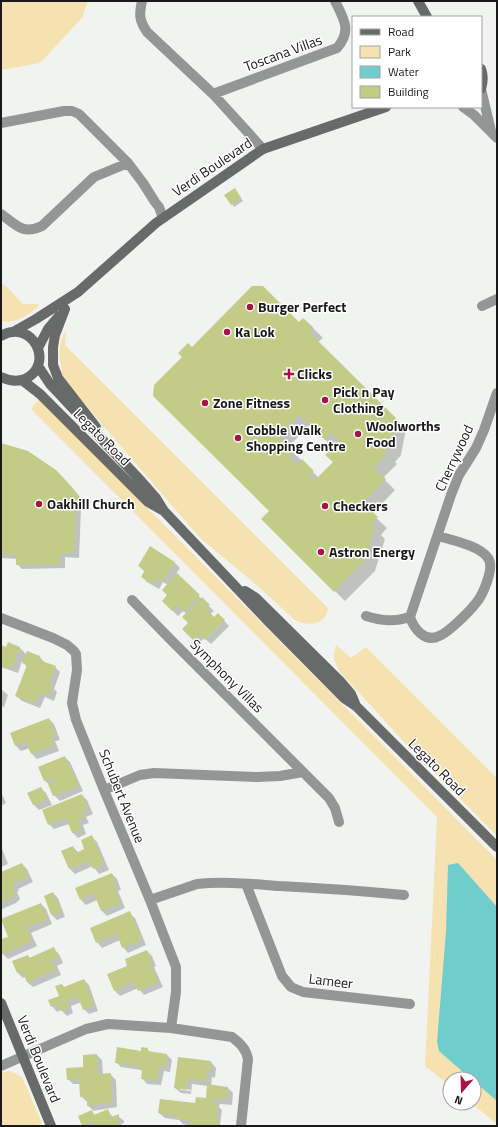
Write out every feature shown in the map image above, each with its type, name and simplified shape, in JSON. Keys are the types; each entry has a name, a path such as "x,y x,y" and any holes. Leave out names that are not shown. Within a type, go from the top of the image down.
{"street":[{"path":"142,1 139,14 141,23 147,32 213,94 263,149"},
{"name":"Toscana Villas","path":"213,94 337,48 346,34 343,16 335,1"},
{"path":"418,1 426,16"},
{"path":"482,72 482,86"},
{"path":"482,93 494,135"},
{"name":"Verdi Boulevard","path":"5,333 36,320 78,292 163,218 263,149 383,108"},
{"path":"464,108 474,115 494,135"},
{"path":"1,123 64,111 72,111 79,114 128,163 159,207 163,218"},
{"path":"1,214 20,229 35,229 42,226 94,177 128,163"},
{"path":"159,207 175,209"},
{"name":"Verdi Boulevard","path":"38,348 48,329 78,292"},
{"path":"482,306 497,299"},
{"path":"65,309 55,334 53,365 58,378 96,425 100,436"},
{"path":"1,386 29,377 38,366 40,359 38,348 33,339 20,332 5,333"},
{"name":"Legato Road","path":"38,366 50,384 82,420 100,436 156,498 164,512"},
{"path":"1,377 6,380 18,381"},
{"name":"Legato Road","path":"18,381 40,394 148,502 164,512 344,698 356,706 497,847"},
{"name":"Cherrywood","path":"410,617 451,495 460,475 476,448 497,393"},
{"path":"366,616 382,621 391,621 410,617 412,624 418,633 433,638 440,636 447,631 475,604 482,595 492,565 490,559 484,552 438,536"},
{"name":"Symphony Villas","path":"132,600 329,798 335,808 339,822"},
{"name":"Schubert Avenue","path":"1,618 53,638 67,645 74,651 77,662 72,703 76,720 176,967 176,992 171,1028"},
{"path":"104,790 140,775 154,773 257,777 280,776 303,772"},
{"path":"150,900 197,884 246,884 350,890 404,895"},
{"name":"Lameer","path":"246,884 282,976 291,987 303,992 410,1004"},
{"name":"Verdi Boulevard","path":"1,1003 51,1126"},
{"path":"1,1066 86,1029 108,1024 171,1028 232,1037 240,1043 246,1051 248,1059 241,1126"}],"green space":[{"path":"1,1 88,1 82,18 40,63 1,70"},
{"path":"1,283 7,287 23,304 38,304 38,307 17,320 7,322 1,321"},
{"path":"66,330 65,345 328,608 327,614 324,618 310,624 295,620 252,581 200,538 69,386 60,371 62,370 59,354 61,339"},
{"path":"39,399 497,860 497,1124 481,1111 482,1071 442,1071 442,1080 425,1066 437,817 31,409"},
{"path":"336,645 351,658 366,647 497,778 497,836 405,743 340,672 334,659"},
{"path":"9,1071 22,1077 42,1123 35,1126 1,1126 1,1073"}],"water":[{"path":"458,863 497,907 497,1101 482,1088 482,1071 462,1071 439,1051 437,1042 446,932 448,865"}],"building":[{"path":"235,188 241,198 231,205 224,195"},
{"name":"Cobble Walk Shopping Centre","path":"252,286 263,286 299,322 303,318 313,327 309,332 396,418 391,444 385,451 387,453 374,468 386,479 363,503 378,517 371,524 375,528 364,561 334,592 261,519 269,511 153,396 154,385 182,357 178,353 188,343 192,347","holes":["299,415 325,440 332,433 340,440 325,455 333,462 317,478 310,478 308,476 314,471 302,459 297,465 289,457 294,452 279,436"]},
{"name":"Oakhill Church","path":"1,443 28,451 56,470 72,487 84,504 76,503 74,553 60,553 61,564 16,565 16,554 1,554"},
{"path":"150,546 175,562 164,581 158,577 154,584 141,577 145,570 138,566"},
{"path":"177,573 200,595 183,612 178,606 172,611 162,601 167,595 162,590"},
{"path":"202,597 210,605 206,608 214,617 218,613 225,620 205,640 199,634 193,640 182,629 188,623 182,617"},
{"path":"8,642 20,647 12,669 1,665 1,645 6,647"},
{"path":"27,651 40,656 39,660 56,666 49,684 53,686 48,696 39,693 35,703 15,696 27,665 22,663"},
{"path":"49,718 55,734 51,736 54,745 31,754 26,742 15,746 10,733"},
{"path":"65,756 79,786 53,796 48,784 54,782 53,778 44,781 38,767"},
{"path":"41,787 47,799 33,805 27,793"},
{"path":"82,794 88,809 82,811 84,818 78,820 82,829 72,833 66,818 48,825 42,810"},
{"path":"92,835 104,864 93,869 89,861 69,869 61,851 73,846 76,853 84,849 81,840"},
{"path":"22,863 28,877 13,883 15,886 13,886 15,893 11,898 1,902 1,872"},
{"path":"112,873 117,885 114,886 121,903 101,911 94,894 80,900 75,888"},
{"path":"53,892 61,912 51,915 44,896"},
{"path":"41,903 48,919 26,927 32,941 2,954 1,939 8,937 1,919"},
{"path":"130,911 142,940 122,948 117,934 96,943 90,928"},
{"path":"54,947 59,958 52,960 56,970 27,982 22,971 17,973 12,961 28,955 29,958"},
{"path":"147,950 152,961 149,962 159,982 138,991 134,982 114,991 107,974 127,966 125,959"},
{"path":"84,979 94,1005 83,1010 78,997 66,1001 69,1008 61,1011 58,1004 51,1007 48,1000 59,996 55,986 62,984 64,987"},
{"path":"117,1047 141,1051 141,1047 148,1048 148,1051 167,1054 166,1067 159,1067 157,1081 141,1079 142,1070 139,1069 139,1066 115,1063"},
{"path":"97,1054 98,1074 111,1073 112,1102 87,1106 87,1096 80,1097 79,1079 67,1080 66,1068 83,1067 83,1055"},
{"path":"178,1057 211,1061 210,1073 207,1073 206,1081 187,1079 186,1090 174,1088"},
{"path":"207,1084 228,1087 227,1100 215,1099 214,1104 218,1104 216,1120 218,1120 217,1126 190,1126 191,1121 177,1119 177,1116 158,1113 160,1099 195,1103 196,1097 206,1098"},
{"path":"108,1109 111,1117 119,1114 119,1118 117,1119 120,1126 94,1126 93,1122 82,1126 78,1116 92,1110 94,1115"}],"place":[{"name":"Burger Perfect","path":"250,307"},
{"name":"Ka Lok","path":"227,332"},
{"name":"Clicks","path":"289,374"},
{"name":"Pick n Pay Clothing","path":"325,400"},
{"name":"Zone Fitness","path":"205,403"},
{"name":"Woolworths Food","path":"358,434"},
{"name":"Cobble Walk Shopping Centre","path":"238,438"},
{"name":"Oakhill Church","path":"39,504"},
{"name":"Checkers","path":"325,506"},
{"name":"Astron Energy","path":"321,552"}]}
